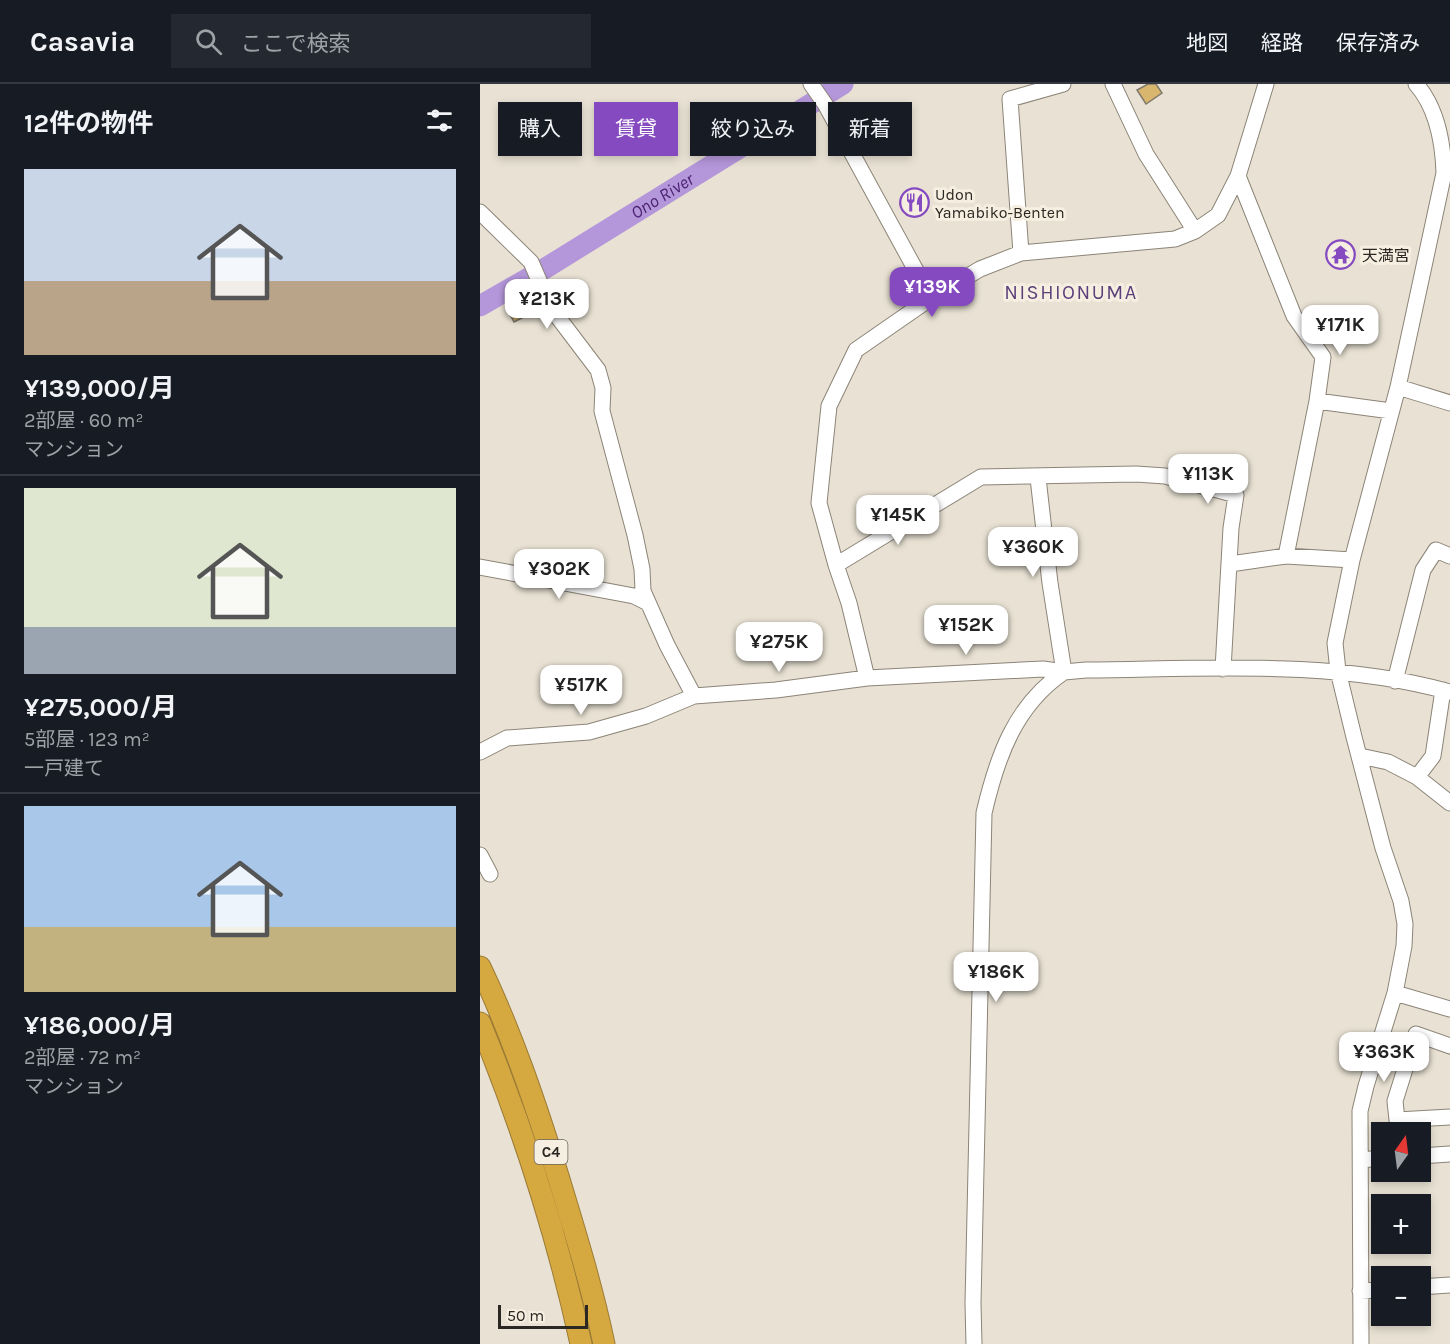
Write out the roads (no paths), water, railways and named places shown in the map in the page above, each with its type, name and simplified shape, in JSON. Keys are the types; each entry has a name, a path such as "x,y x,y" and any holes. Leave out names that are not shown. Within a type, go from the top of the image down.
{"highway":[{"name":"C4","path":"480,967 520,1062 543,1126 577,1237 604,1344"},
{"name":"C4","path":"480,1023 500,1071 525,1145 554,1238 581,1344"}],"street":[{"path":"1021,254 1010,99 1064,84"},
{"path":"1113,84 1146,154 1196,231"},
{"path":"867,678 849,603 819,503 829,406 856,350 931,298 980,269 1021,254 1175,240 1196,231 1218,215 1238,176 1266,84"},
{"path":"1361,1344 1360,1111 1395,993 1404,946 1405,924 1401,901 1383,848 1338,671 1335,643 1352,560 1398,387 1444,173 1443,148 1438,127 1429,105 1416,84"},
{"path":"813,86 931,298"},
{"path":"1238,176 1294,316 1323,357 1317,401 1286,556"},
{"path":"480,212 531,262 551,308 598,370 603,388 604,419 635,534 642,569 643,591 694,696"},
{"path":"1398,387 1450,403"},
{"path":"1317,401 1391,411"},
{"path":"836,565 981,477 1038,478 1136,474 1165,476 1236,495 1231,528 1223,669"},
{"path":"1038,478 1064,672"},
{"path":"1395,681 1423,570 1436,550 1450,556"},
{"path":"1230,564 1286,556 1352,560"},
{"path":"480,567 634,596 648,603"},
{"path":"480,752 507,738 589,732 646,716 694,696 776,690 867,678 1043,669 1064,672 1223,669 1338,671 1447,691 1433,756 1417,777"},
{"path":"974,1344 984,813 993,776 1005,742 1032,699 1046,684 1064,672"},
{"path":"1360,756 1388,762 1417,777 1450,803"},
{"path":"480,855 490,874"},
{"path":"1395,993 1450,1009"},
{"path":"1450,1046 1416,1034 1395,1101 1397,1120 1450,1117"},
{"path":"1431,1155 1450,1154"},
{"path":"1361,1160 1371,1159"},
{"path":"1431,1286 1450,1285"},
{"path":"1360,1291 1371,1290"}],"waterway":[{"name":"Ono River","path":"480,306 544,269 843,84"}],"place":[{"name":"Udon Yamabiko-Benten","path":"914,203"},
{"name":"天満宮","path":"1341,255"}],"district":[{"name":"NISHIONUMA","path":"1071,292"}]}
